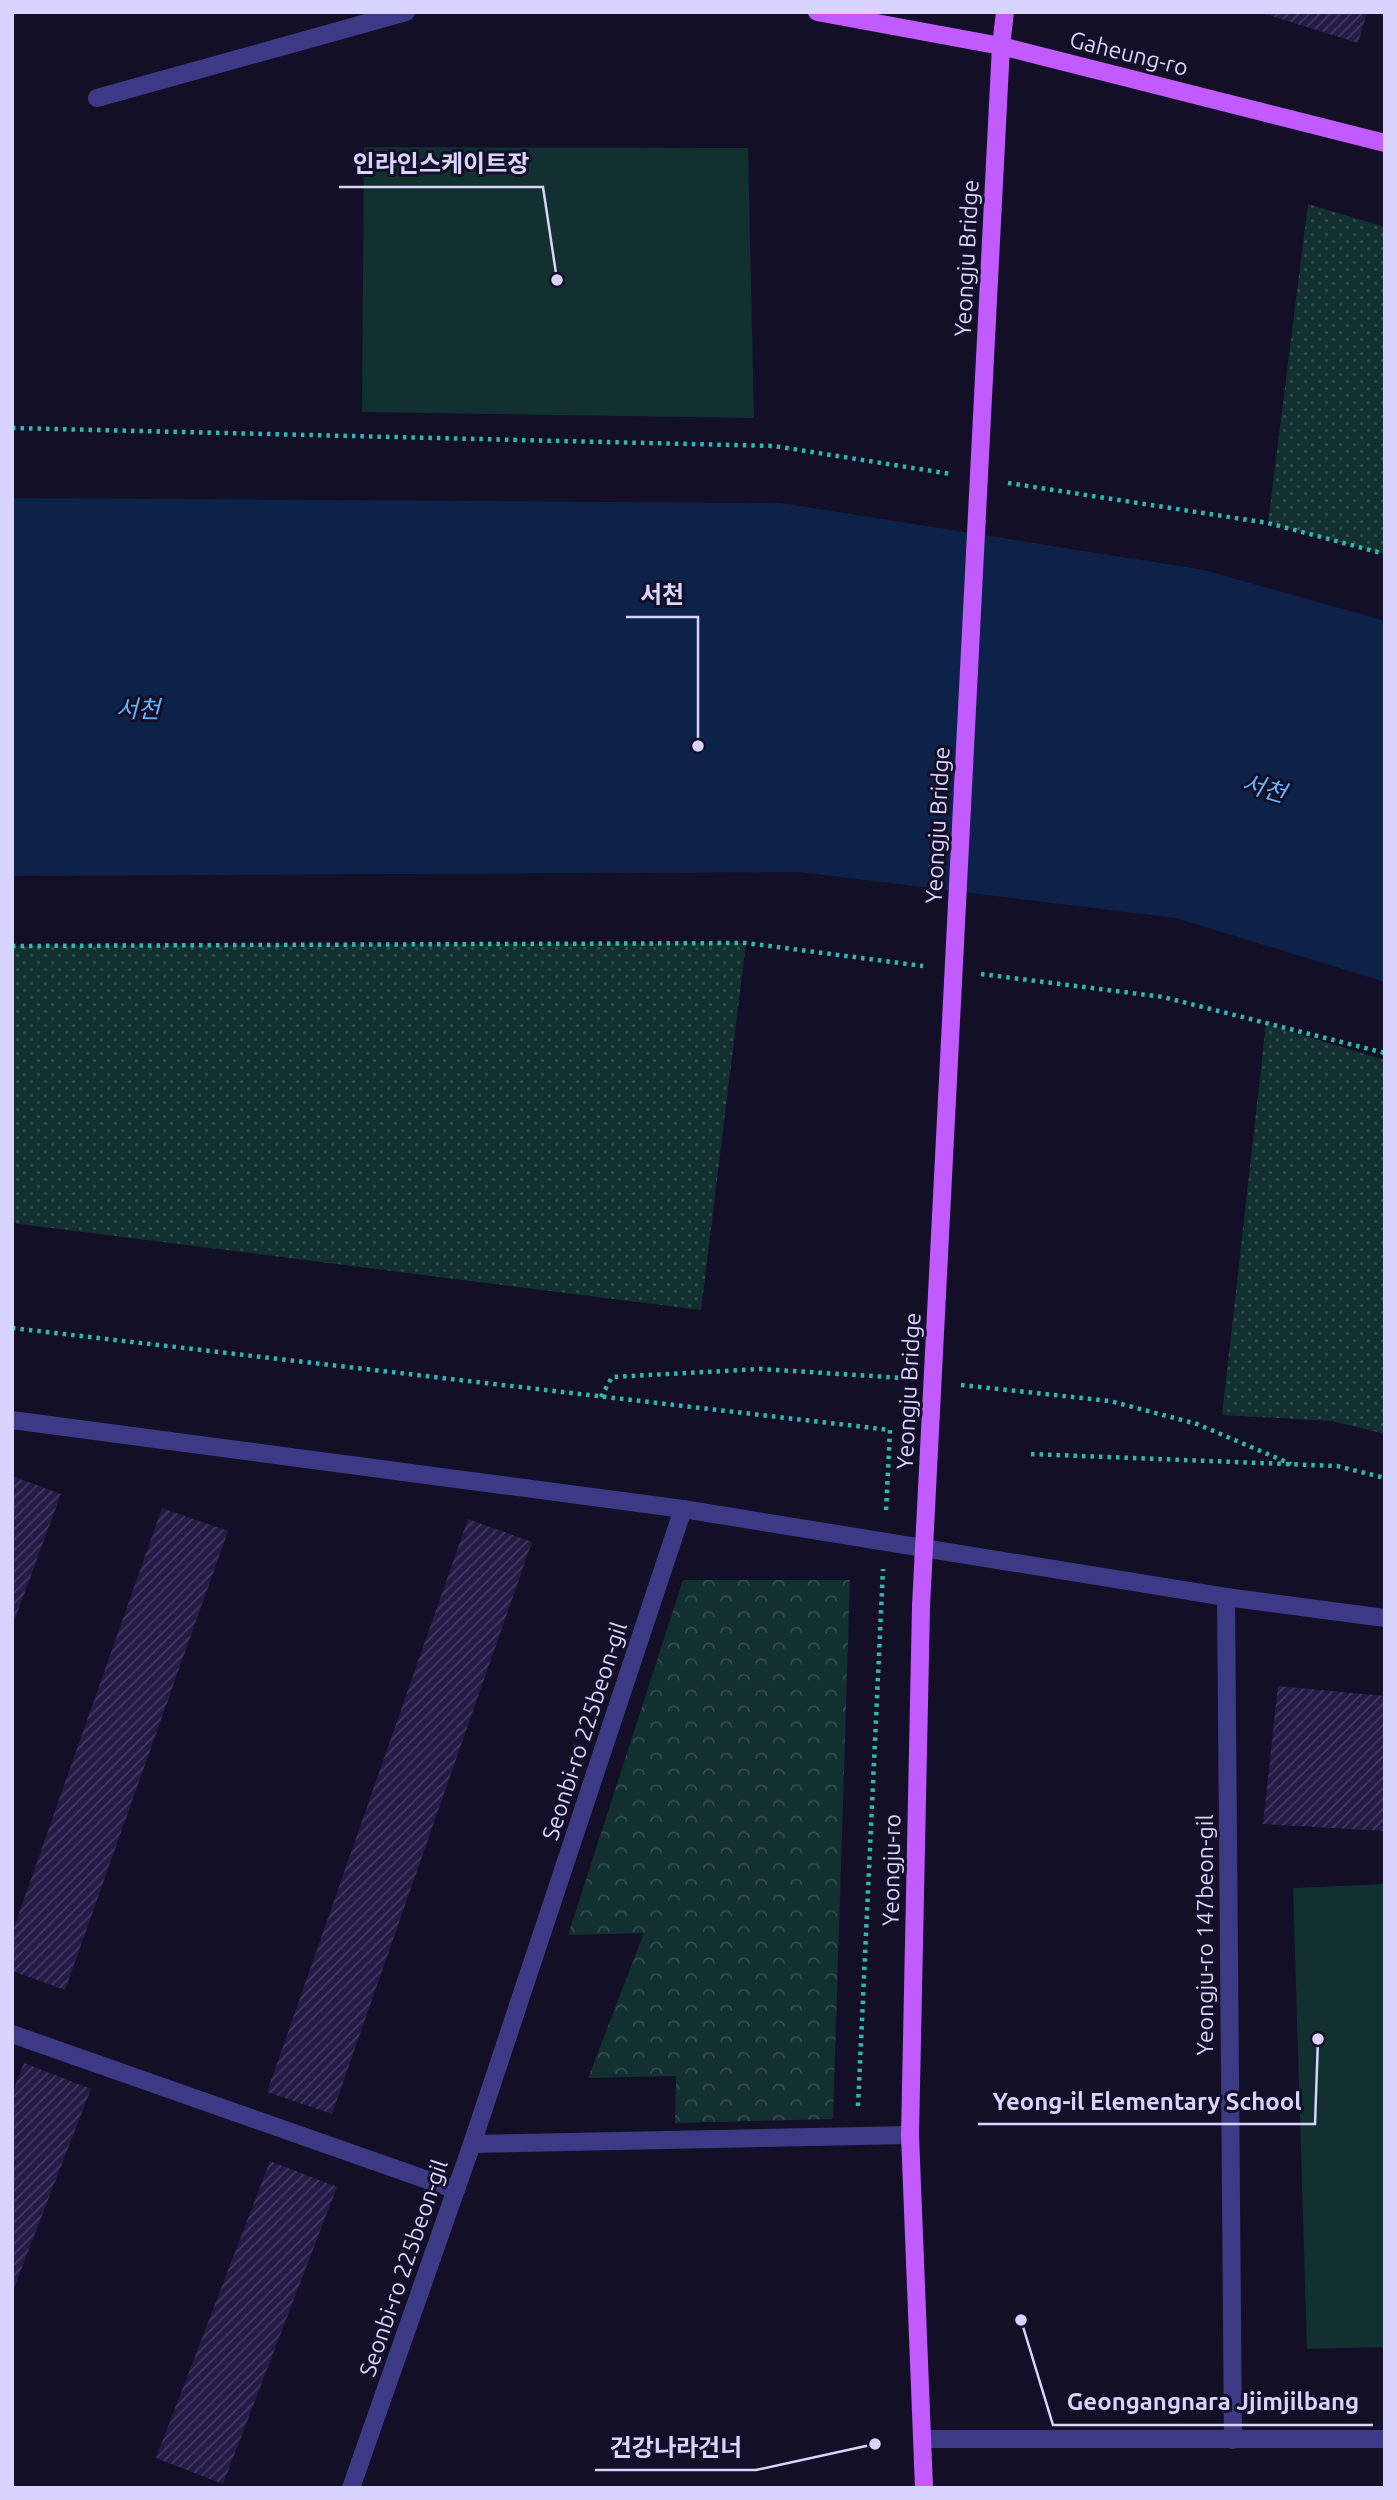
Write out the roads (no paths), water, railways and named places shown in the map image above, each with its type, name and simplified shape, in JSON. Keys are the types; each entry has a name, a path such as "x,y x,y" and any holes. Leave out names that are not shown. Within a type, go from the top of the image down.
{"main road":[{"name":"Gaheung-ro","path":"817,12 1001,46 1385,144"},
{"path":"1001,46 1005,12"},
{"name":"Yeongju Bridge","path":"921,1606 1001,46"},
{"name":"Yeongju-ro","path":"921,1606 910,2135 924,2488"}],"street":[{"path":"97,98 406,12"},
{"path":"12,1420 683,1509 1226,1597 1385,1618"},
{"name":"Seonbi-ro 225beon-gil","path":"351,2488 472,2144 683,1509"},
{"name":"Yeongju-ro 147beon-gil","path":"1226,1597 1233,2440"},
{"path":"12,2034 456,2190"},
{"path":"472,2144 910,2135"},
{"path":"924,2440 1385,2440"}],"water":[{"name":"서천","path":"12,498 781,503 1204,570 1385,621 1385,982 1176,918 799,872 12,876"}],"place":[{"name":"인라인스케이트장","path":"557,280"},
{"name":"서천","path":"698,746"},
{"name":"Yeong-il Elementary School","path":"1318,2039"},
{"name":"Geongangnara Jjimjilbang","path":"1021,2320"},
{"name":"건강나라건너","path":"875,2444"}]}
